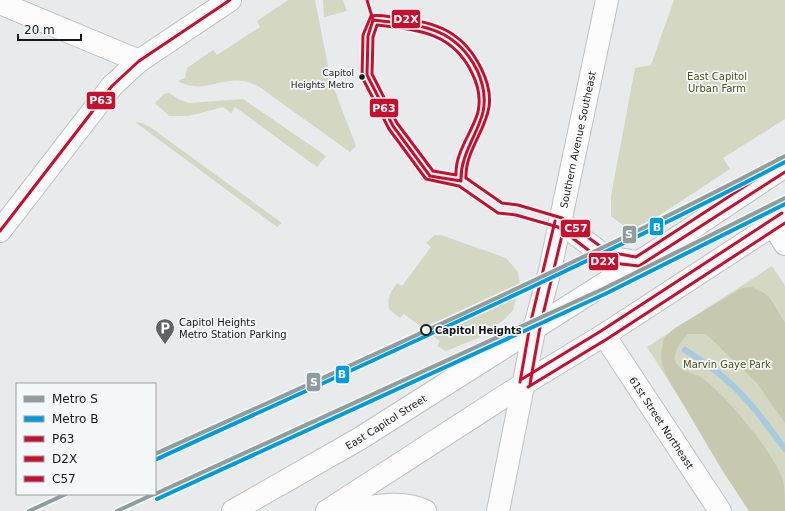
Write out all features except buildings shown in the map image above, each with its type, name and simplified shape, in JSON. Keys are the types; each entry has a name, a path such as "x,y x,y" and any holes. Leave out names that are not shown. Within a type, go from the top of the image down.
{"main road":[{"path":"0,230 112,86 139,61 230,0"},
{"name":"Southern Avenue Southeast","path":"498,511 525,383 535,326 560,222 607,0"},
{"path":"0,3 139,61"},
{"name":"East Capitol Street","path":"233,511 359,439 785,166"},
{"path":"327,511 525,383 604,335 779,221 785,244"},
{"path":"560,222 606,257 637,262"},
{"name":"61st Street Northeast","path":"604,335 720,511"},
{"path":"346,511 390,504 420,508 426,511"}],"green space":[{"path":"288,0 315,0 331,81 356,146 350,152 258,86 245,81 234,80 203,86 187,85 178,81 185,78 187,68 213,50 217,55 260,27 257,21"},
{"path":"323,0 343,0 347,11 324,17"},
{"name":"East Capitol Urban Farm","path":"674,0 785,0 785,119 723,158 730,169 637,230 624,226 611,216 611,196 635,68 651,65"},
{"path":"169,93 180,100 189,103 243,99 326,156 317,167 235,107 231,113 223,107 189,116 169,116 155,103 164,94"},
{"path":"135,122 142,123 150,127 282,223 277,227"},
{"path":"435,235 441,235 506,258 518,272 520,284 513,310 505,319 478,338 446,351 437,346 440,341 404,314 400,318 389,309 388,305 390,295 397,283 402,286 431,247 426,243"},
{"name":"Marvin Gaye Park","path":"772,266 785,286 785,511 751,511 647,347"},
{"name":"Marvin Gaye Park","path":"752,287 770,298 785,323 785,423 757,383 706,334 688,334 678,347 675,359 678,366 702,378 723,397 736,411 771,456 783,481 785,492 785,511 749,511 722,470 670,382 662,365 661,355 664,338 675,328 742,288"}],"waterway":[{"path":"685,350 710,366 734,386 761,416 785,449"}],"metro line":[{"name":"S","path":"156,454 472,310 629,235 785,156"},
{"name":"B","path":"157,459 552,277 708,202 785,162"},
{"name":"S","path":"156,494 603,289 785,198"},
{"name":"B","path":"157,499 605,294 785,204"},
{"name":"S","path":"29,511 64,495"},
{"name":"S","path":"117,511 152,495"}],"transit line":[{"name":"P63","path":"0,231 112,86 139,61 230,0"},
{"name":"P63","path":"367,0 373,20 368,36 367,75 393,126 430,176 461,181"},
{"name":"D2X","path":"466,178 469,159 484,125 489,107 488,87 481,68 474,56 457,37 437,26 425,22 381,15 371,16 363,35 362,77 389,129 426,179 459,186 498,213 516,215 558,227 604,262 639,266 785,172"},
{"name":"P63","path":"373,20 420,26 446,36 468,55 477,70 481,80 484,107 463,163 461,181"},
{"name":"C57","path":"377,25 420,32 444,41 464,59 472,73 476,82 479,107 475,120 458,158 456,175 433,171 397,123 372,74 373,37 377,25"},
{"name":"C57","path":"466,178 502,203 518,205 562,218 608,252 636,257 782,162"},
{"name":"C57","path":"522,379 601,331 782,213"},
{"name":"C57","path":"520,382 530,325 555,221"},
{"name":"D2X","path":"530,384 540,327 565,223"},
{"name":"D2X","path":"528,387 607,339 785,223"}],"place":[{"name":"Capitol Heights Metro","path":"362,77"},
{"name":"Capitol Heights","path":"426,330"},
{"name":"Capitol Heights Metro Station Parking","path":"165,345"}]}
